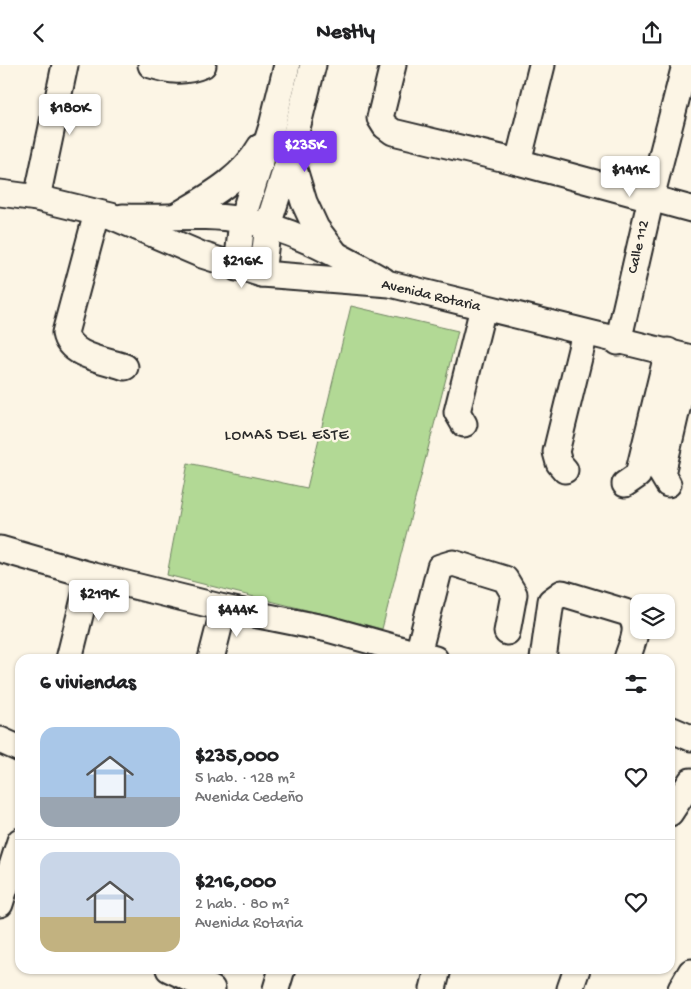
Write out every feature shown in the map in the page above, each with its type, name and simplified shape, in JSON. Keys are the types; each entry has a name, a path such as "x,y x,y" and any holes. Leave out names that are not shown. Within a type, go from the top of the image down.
{"street":[{"path":"37,198 65,65"},
{"path":"150,65 169,71 185,71 202,65"},
{"path":"237,268 242,220 272,126 287,65"},
{"path":"262,274 268,225 290,156 313,65"},
{"path":"394,65 380,118 393,132 518,162 691,209"},
{"path":"518,162 542,65"},
{"name":"Calle 112","path":"618,342 651,198 685,65"},
{"path":"178,215 217,191 239,173 258,151 272,126"},
{"path":"290,156 304,202 316,228 337,255"},
{"name":"Avenida Rotaria","path":"1,197 37,198 104,215 237,268 262,274 302,279 390,284 618,342 683,356"},
{"path":"125,367 75,350 66,339 65,333 104,215 139,218 178,215 242,220 268,225 337,255 390,284"},
{"path":"464,424 458,412 483,308"},
{"path":"565,470 559,463 556,452 585,333"},
{"path":"625,484 638,475 683,356"},
{"path":"668,485 662,474 682,387 683,356"},
{"path":"0,549 90,575 224,608 328,629 382,652 404,654"},
{"path":"427,654 440,567 447,564 453,563 505,579 514,594 507,632"},
{"path":"70,654 90,575"},
{"path":"544,654 551,601 562,593 628,613 634,619 637,628 629,654"},
{"path":"212,654 224,608"},
{"path":"675,731 691,739"},
{"path":"0,740 15,747"},
{"path":"675,805 691,781"},
{"path":"6,896 15,861"},
{"path":"681,989 691,971"},
{"path":"180,974 212,989"},
{"path":"276,989 280,974"},
{"path":"433,989 437,974"}],"green space":[{"path":"351,306 458,331 382,629 167,575 188,463 307,488"}],"district":[{"name":"LOMAS DEL ESTE","path":"287,436"}]}
